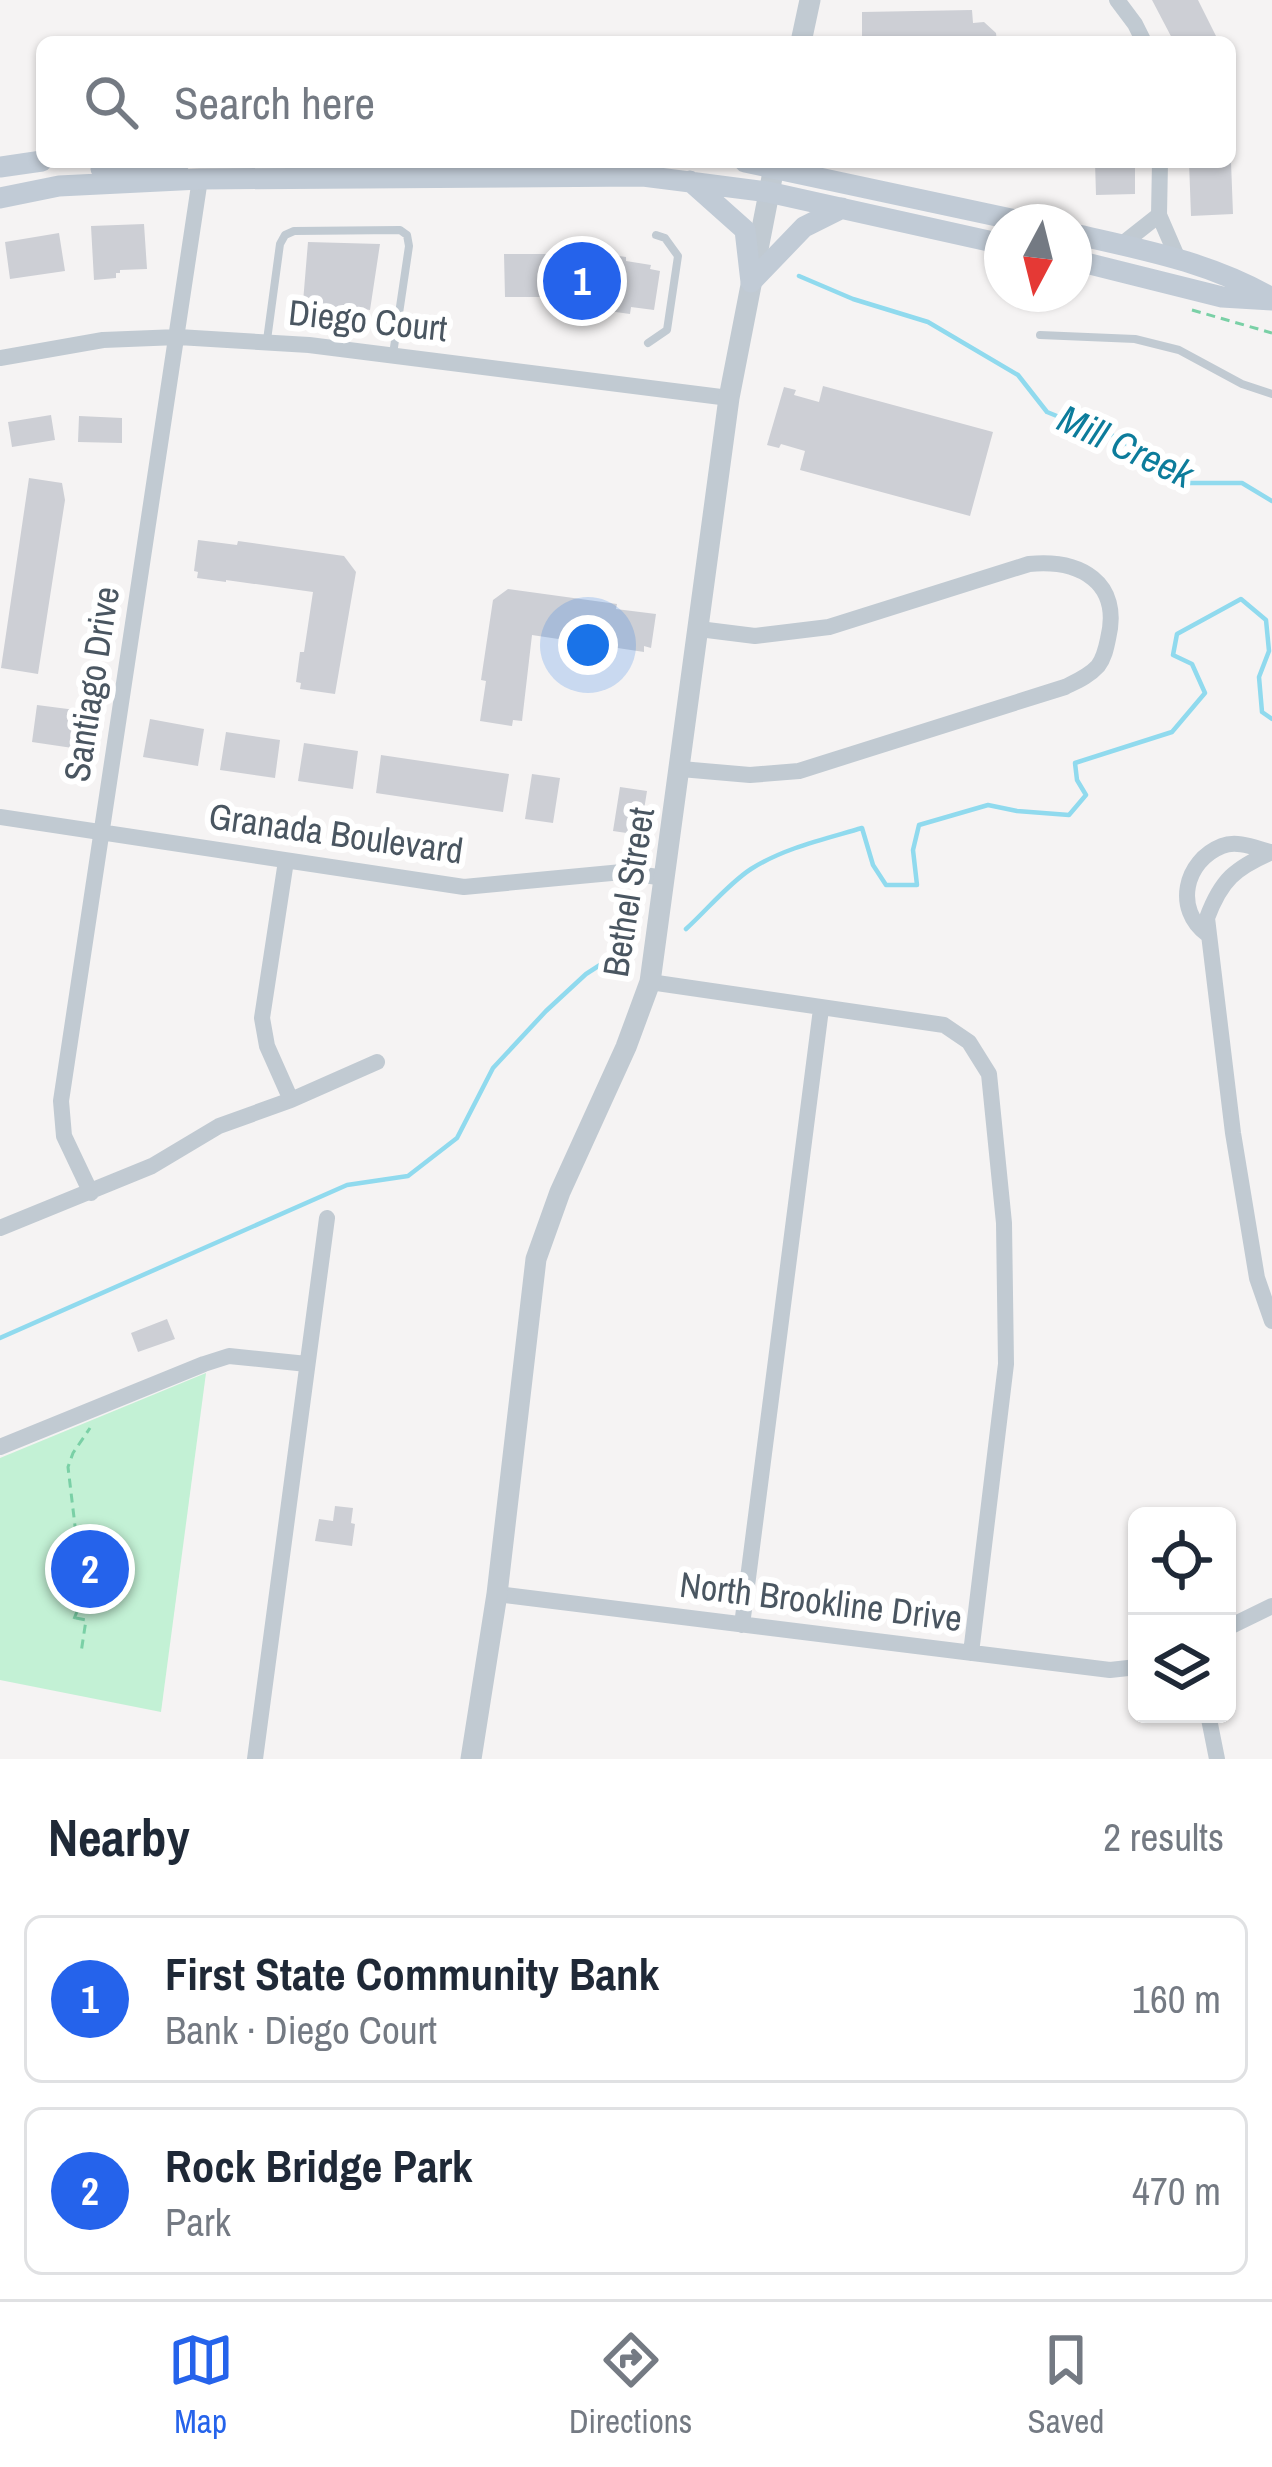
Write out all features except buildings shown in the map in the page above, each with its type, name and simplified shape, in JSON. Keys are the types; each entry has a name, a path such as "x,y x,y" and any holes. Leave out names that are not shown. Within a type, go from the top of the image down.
{"main road":[{"path":"0,167 36,162"},
{"path":"58,186 76,171 126,168"},
{"path":"200,179 211,168"},
{"path":"788,168 984,212"},
{"path":"842,168 937,189 953,205"},
{"path":"0,198 58,186 200,179 643,176 769,192 984,240"},
{"path":"690,181 745,230 751,282"},
{"path":"751,282 804,227 842,208"},
{"path":"1092,238 1235,277 1272,299"},
{"path":"1092,264 1222,297 1272,299"}],"street":[{"path":"802,36 810,0"},
{"path":"1117,0 1141,36"},
{"name":"Bethel Street","path":"471,1759 497,1594 536,1259 650,982 729,398 774,168"},
{"path":"1160,168 1160,215 1178,259"},
{"name":"Santiago Drive","path":"91,1193 64,1136 60,1112 200,179"},
{"path":"1121,245 1160,215"},
{"name":"Diego Court","path":"0,358 104,340 178,337 393,355 729,398"},
{"path":"680,769 750,776 799,771 1066,686 1100,664 1113,620 1111,603 1099,584 1071,566 1052,562 1029,564 829,627 754,636 699,629"},
{"name":"Granada Boulevard","path":"0,817 464,887 622,872 664,878"},
{"path":"1207,934 1194,924 1187,901 1190,877 1200,861 1222,846 1238,844 1272,852"},
{"path":"1272,852 1231,874 1217,891 1207,919 1233,1133 1257,1278 1272,1321"},
{"path":"286,861 262,1018 271,1058 291,1100"},
{"path":"650,982 944,1025 969,1042 988,1075 1004,1223 1006,1364 971,1653"},
{"path":"742,1625 821,1009"},
{"path":"0,1228 152,1166 219,1126 377,1062"},
{"path":"255,1759 327,1218"},
{"path":"0,1448 229,1356 307,1364"},
{"name":"North Brookline Drive","path":"497,1594 1110,1670 1128,1667"},
{"path":"1236,1624 1272,1606"},
{"path":"1210,1723 1217,1759"}],"lane":[{"path":"267,342 285,235 400,230 407,235 409,246 393,355"},
{"path":"648,343 667,330 678,256 665,238 656,235"},
{"path":"1040,335 1136,339 1179,350 1272,394"}],"path":[{"path":"1192,310 1272,333"},
{"path":"81,1653 86,1620 74,1619 86,1580 68,1466 90,1428 95,1408"},
{"path":"86,1580 98,1582"}],"green space":[{"path":"206,1373 161,1712 0,1680 0,1458"}],"waterway":[{"name":"Mill Creek","path":"799,276 928,322 1018,375 1047,412 1110,434 1157,468 1190,483 1242,483 1272,501"},
{"path":"686,929 751,869 819,840 862,828 873,865 886,885 917,885 913,850 919,825 988,805 1069,815 1086,795 1077,780 1075,763 1172,732 1205,693 1192,664 1173,655 1177,634 1241,599 1266,620 1269,651 1259,677 1262,712 1272,719"},
{"path":"0,1338 347,1185 408,1176 457,1138 493,1068 546,1011 586,974 631,945"}],"place":[{"name":"First State Community Bank","path":"582,281"},
{"name":"Rock Bridge Park","path":"90,1569"}]}
